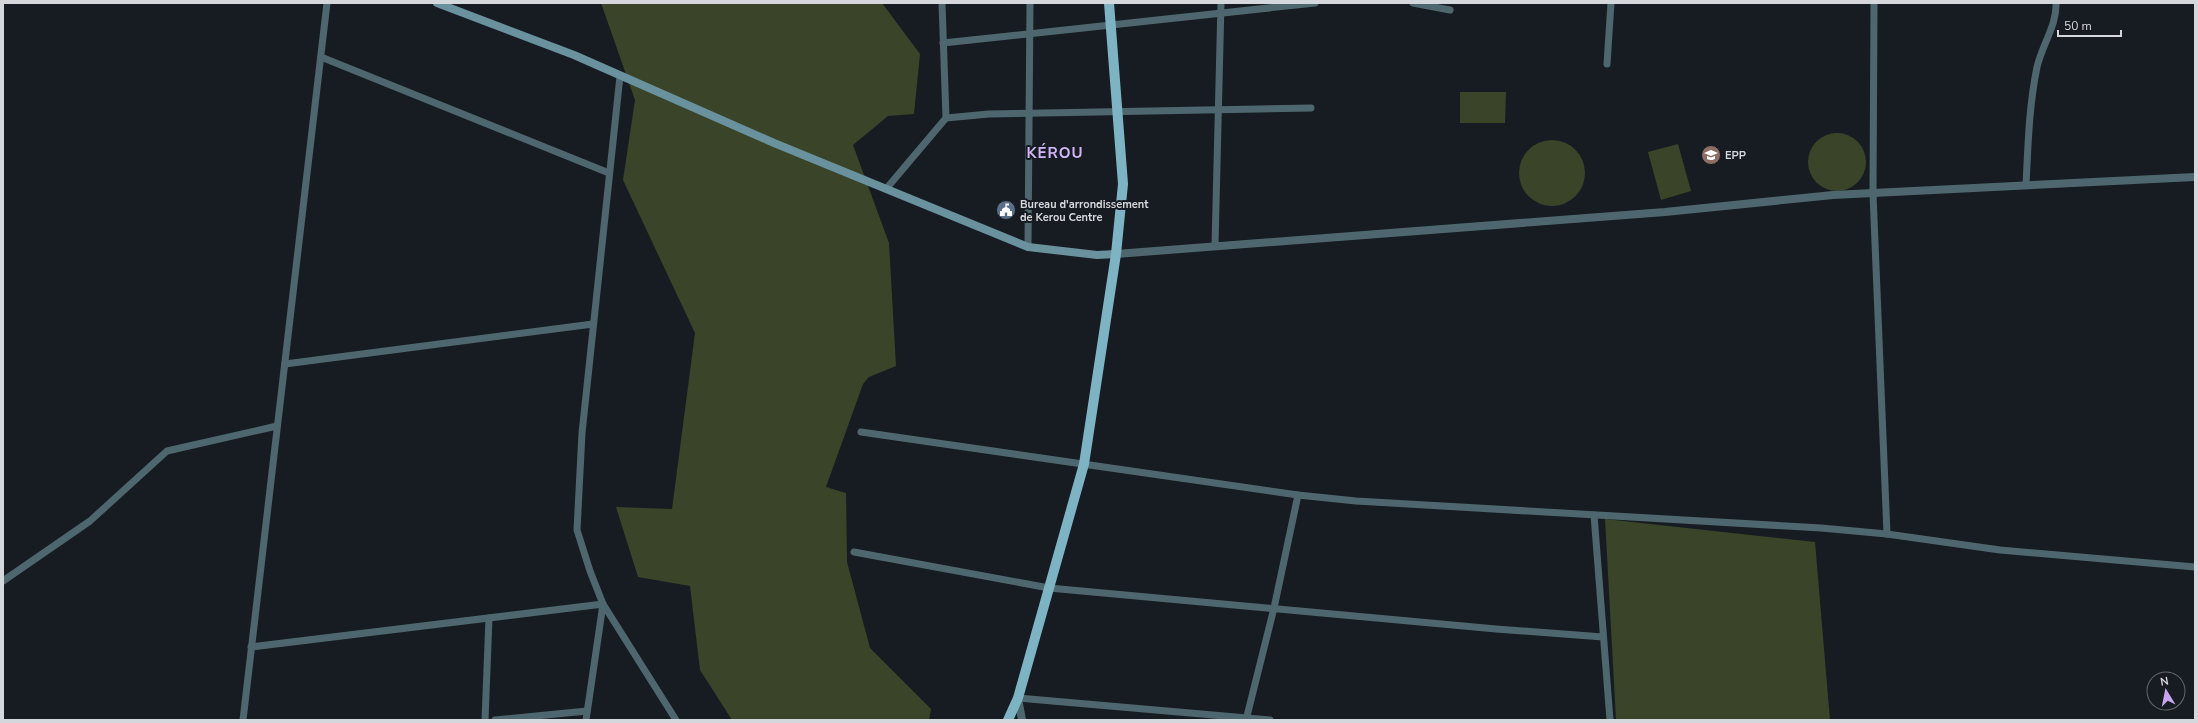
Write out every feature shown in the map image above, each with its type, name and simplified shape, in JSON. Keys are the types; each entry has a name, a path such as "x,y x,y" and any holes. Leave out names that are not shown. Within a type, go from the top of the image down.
{"main road":[{"path":"437,3 574,55 774,143 1028,247 1089,255 1116,254"},
{"path":"1008,720 1018,698 1084,464 1116,254 1123,184 1116,112 1109,3"}],"street":[{"path":"243,720 327,3"},
{"path":"886,189 946,118 942,3"},
{"path":"1028,247 1030,3"},
{"path":"1215,245 1221,3"},
{"path":"943,43 1315,3"},
{"path":"1413,3 1450,10"},
{"path":"1607,64 1611,3"},
{"path":"1874,3 1873,194 1887,534"},
{"path":"2026,185 2031,97 2038,64 2056,15 2056,3"},
{"path":"321,57 609,173"},
{"path":"620,76 582,433 578,530 590,571 603,604 676,720"},
{"path":"946,118 989,114 1310,108"},
{"path":"1116,254 1215,245 1657,212 1832,195 2195,177"},
{"path":"285,364 593,324"},
{"path":"3,581 90,521 167,451 278,426"},
{"path":"861,432 1298,495 1356,501 1887,534 2000,550 2195,567"},
{"path":"1246,719 1274,608 1298,495"},
{"path":"1594,515 1610,720"},
{"path":"854,552 1049,588 1603,638"},
{"path":"251,647 603,604"},
{"path":"586,720 603,604"},
{"path":"485,720 489,618"},
{"path":"1022,720 1018,698 1270,720"},
{"path":"495,720 587,711"}],"green space":[{"path":"601,3 882,3 920,54 914,114 888,116 853,145 889,243 896,366 869,377 863,384 826,487 846,493 847,562 870,648 931,709 929,720 732,720 700,670 690,586 638,577 616,507 672,509 695,333 623,180 635,100"},
{"path":"1460,92 1506,92 1505,123 1460,123"},
{"path":"1837,133 1853,138 1861,146 1866,162 1861,178 1853,186 1837,191 1821,186 1813,178 1808,162 1813,146 1821,138"},
{"path":"1552,140 1565,143 1575,150 1582,160 1585,173 1582,186 1575,196 1565,203 1552,206 1539,203 1529,196 1522,186 1519,173 1522,160 1529,150 1539,143"},
{"path":"1678,144 1691,191 1661,200 1648,152"},
{"path":"1605,519 1815,542 1830,720 1616,720"}],"place":[{"name":"EPP","path":"1711,155"},
{"name":"Bureau d'arrondissement de Kerou Centre","path":"1006,210"}],"district":[{"name":"KÉROU","path":"1055,153"}]}
